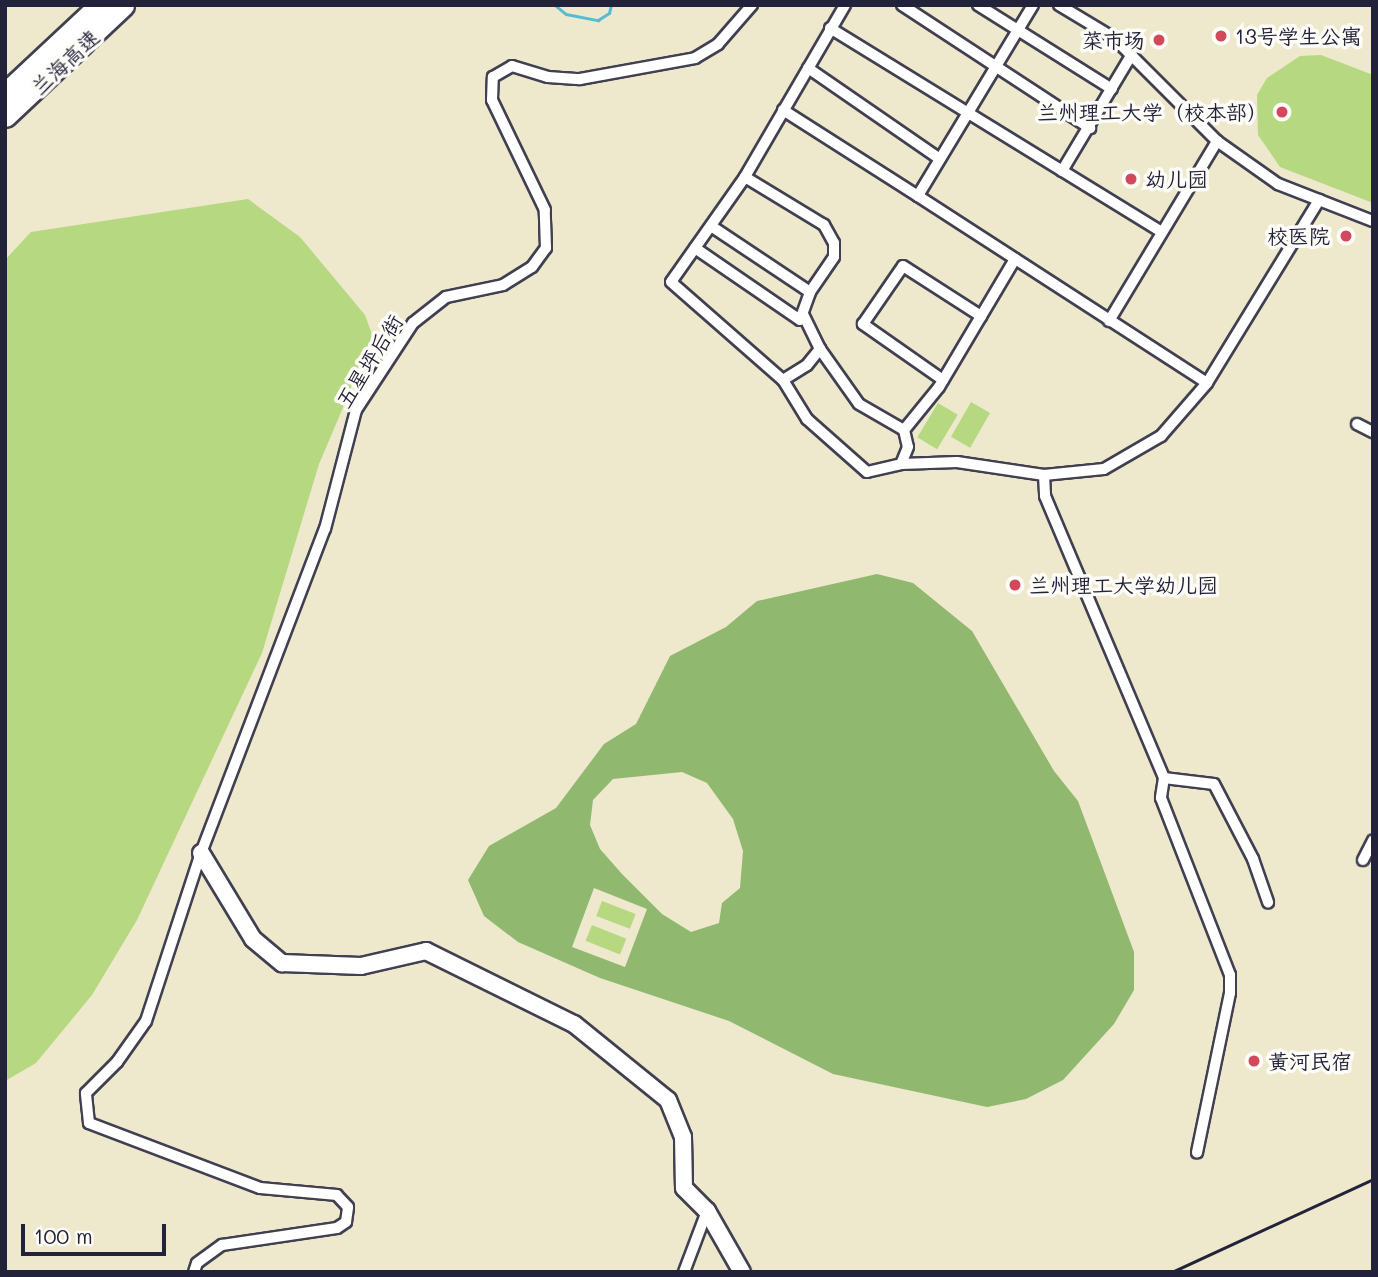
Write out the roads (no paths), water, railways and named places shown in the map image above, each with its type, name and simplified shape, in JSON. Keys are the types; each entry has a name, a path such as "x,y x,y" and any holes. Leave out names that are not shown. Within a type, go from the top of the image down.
{"highway":[{"name":"兰海高速","path":"5,94 100,5"},
{"name":"兰海高速","path":"5,116 124,5"}],"street":[{"name":"五星坪后街","path":"201,853 326,529 356,410 413,323 446,297 503,285 532,267 546,248 545,210 492,100 493,77 512,66 548,77 580,79 695,58 718,44 752,5"},
{"path":"845,5 745,177 671,282 783,380 807,419 855,466 867,472 901,464 957,462 1044,475 1104,469 1130,457 1161,436 1207,383 1319,200"},
{"path":"902,5 1090,128"},
{"path":"978,5 1112,89"},
{"path":"918,196 967,110 1033,5"},
{"path":"1059,5 1132,54 1217,141 1278,184 1373,221"},
{"path":"830,27 1161,232"},
{"path":"1062,171 1132,54"},
{"path":"808,68 940,159"},
{"path":"783,110 1207,383"},
{"path":"1109,321 1217,141"},
{"path":"695,248 800,320 810,292 834,257 834,243 824,225 745,177"},
{"path":"711,226 810,292"},
{"path":"904,430 943,380 1015,259"},
{"path":"943,380 863,324 903,266 981,316"},
{"path":"803,314 820,349 859,404 904,430 908,447 901,464"},
{"path":"783,380 807,365 820,349"},
{"path":"1357,424 1373,432"},
{"path":"1044,475 1045,496 1164,778 1161,798 1230,975 1197,1153"},
{"path":"1164,778 1214,785 1253,859 1268,902"},
{"path":"1363,860 1373,840"},
{"path":"201,853 253,939 282,963 361,966 426,951 574,1024 668,1100 684,1137 684,1188 707,1211 742,1272"},
{"path":"194,1272 197,1264 222,1245 337,1228 349,1212 346,1202 337,1195 260,1188 89,1123 86,1093 117,1062 146,1021 201,853"},
{"path":"684,1272 707,1211"}],"waterway":[{"path":"555,5 566,14 598,20 609,13 611,5"}],"railway":[{"path":"1172,1272 1373,1179"}],"place":[{"name":"13号学生公寓","path":"1221,36"},
{"name":"菜市场","path":"1159,40"},
{"name":"兰州理工大学（校本部）","path":"1282,112"},
{"name":"幼儿园","path":"1131,179"},
{"name":"校医院","path":"1346,236"},
{"name":"兰州理工大学幼儿园","path":"1015,585"},
{"name":"黄河民宿","path":"1254,1061"}]}
